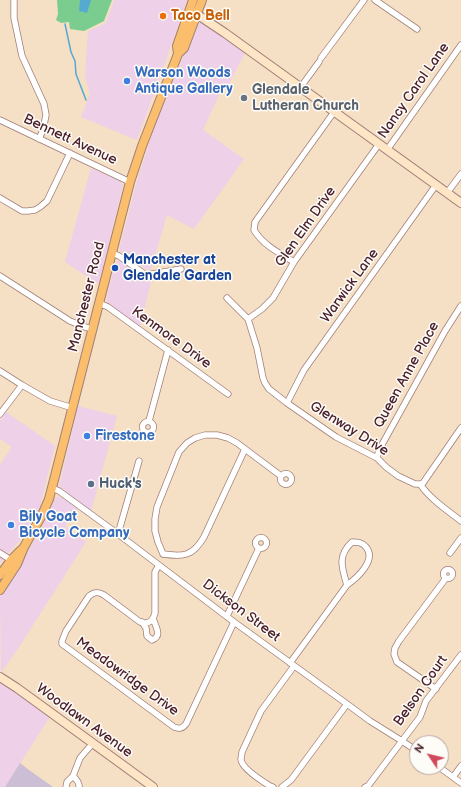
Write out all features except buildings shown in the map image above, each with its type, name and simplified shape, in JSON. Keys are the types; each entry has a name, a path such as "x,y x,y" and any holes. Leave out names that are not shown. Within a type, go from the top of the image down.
{"main road":[{"name":"Manchester Road","path":"193,0 194,12"},
{"name":"Manchester Road","path":"0,590 17,564 24,547 42,516 52,488 130,182 142,146 178,54 177,46 194,12 202,0"},
{"name":"Manchester Road","path":"0,575 11,560 24,547"}],"street":[{"path":"14,0 14,18 22,56 44,104 46,116 40,139"},
{"path":"300,88 364,0"},
{"path":"375,0 417,29"},
{"path":"194,12 461,203"},
{"name":"Nancy Carol Lane","path":"387,150 461,45"},
{"path":"294,262 258,238 254,230 255,222 334,112"},
{"name":"Bennett Avenue","path":"0,120 130,182"},
{"name":"Glen Elm Drive","path":"248,318 262,309 273,298 294,262 379,144"},
{"path":"0,198 22,211 35,210 40,207 47,201 70,153"},
{"path":"447,193 461,174"},
{"name":"Warwick Lane","path":"287,403 304,370 436,186"},
{"path":"112,253 124,259 146,274 181,269"},
{"path":"0,276 70,321 85,327 93,328"},
{"name":"Glenway Drive","path":"227,298 248,318 265,383 269,388 287,403 336,437 377,458 398,476 415,484 420,484 435,500 461,521"},
{"name":"Kenmore Drive","path":"100,303 108,307 228,394"},
{"name":"Queen Anne Place","path":"377,458 379,450 406,401 445,331 461,306"},
{"path":"149,421 168,350"},
{"path":"0,371 50,401 73,408"},
{"path":"0,414 22,385"},
{"path":"420,484 423,482 461,428"},
{"path":"163,554 155,531 155,519 162,494 179,452 187,443 195,438 205,435 228,438 281,476"},
{"path":"163,554 183,555 191,552 198,546 204,537 245,449"},
{"path":"118,534 139,461"},
{"name":"Dickson Street","path":"52,488 118,534 370,722 409,746"},
{"path":"450,553 461,538"},
{"path":"271,787 246,769 241,760 242,752 261,711 347,585 356,579 368,563 368,550 364,545 358,542 352,542 346,547 343,554 343,571 347,585"},
{"path":"227,616 259,548"},
{"path":"0,553 11,560"},
{"path":"142,622 144,623 151,621 155,613 155,572 157,564 163,554"},
{"path":"436,689 397,662 394,654 395,648 399,642 446,578"},
{"name":"Meadowridge Drive","path":"142,622 104,595 97,592 92,593 66,631 62,644 174,727 179,729 186,724 234,622"},
{"path":"142,622 146,628 147,636 152,640 155,639 158,632 153,618"},
{"name":"Belson Court","path":"367,787 420,717 426,701 461,655"},
{"name":"Woodlawn Avenue","path":"0,677 22,691 152,787"},
{"path":"282,787 291,780 347,704"},
{"path":"66,787 67,782 73,776 80,758 93,743"},
{"path":"453,777 461,766"},
{"path":"449,774 461,783"},
{"path":"73,776 79,787"}],"shaded area":[{"path":"114,0 187,0 137,140 81,117 90,94 85,76 88,31 106,23"},
{"path":"202,22 245,53 226,90 222,88 203,130 244,159 194,229 167,215 151,269 147,270 122,253 120,251 120,247 137,181 154,128 195,27"},
{"path":"91,168 120,181 123,185 99,284 65,262"},
{"path":"120,260 147,277 152,278 140,327 107,302 115,263"},
{"path":"78,406 117,416 91,511 59,487"},
{"path":"6,412 55,446 39,510 19,541 0,563 0,465 12,447 0,439 0,420"},
{"path":"56,497 63,498 78,508 65,526 86,542 1,673 0,595 20,565 43,525"},
{"path":"0,681 51,715 5,787 0,787"},
{"path":"20,763 29,770 53,787 5,787"}],"green space":[{"path":"57,0 112,0 104,21 84,31 70,29 69,22 61,23 56,20 58,14"}],"water":[{"path":"80,0 91,0 87,13 79,11"}],"waterway":[{"path":"65,24 71,52 75,61 76,74 86,100"}],"place":[{"name":"Taco Bell","path":"163,16"},
{"name":"Warson Woods Antique Gallery","path":"127,81"},
{"name":"Glendale Lutheran Church","path":"244,98"},
{"name":"Manchester at Glendale Garden","path":"115,268"},
{"name":"Firestone","path":"87,436"},
{"name":"Huck's","path":"91,484"},
{"name":"Bily Goat Bicycle Company","path":"11,525"}]}
